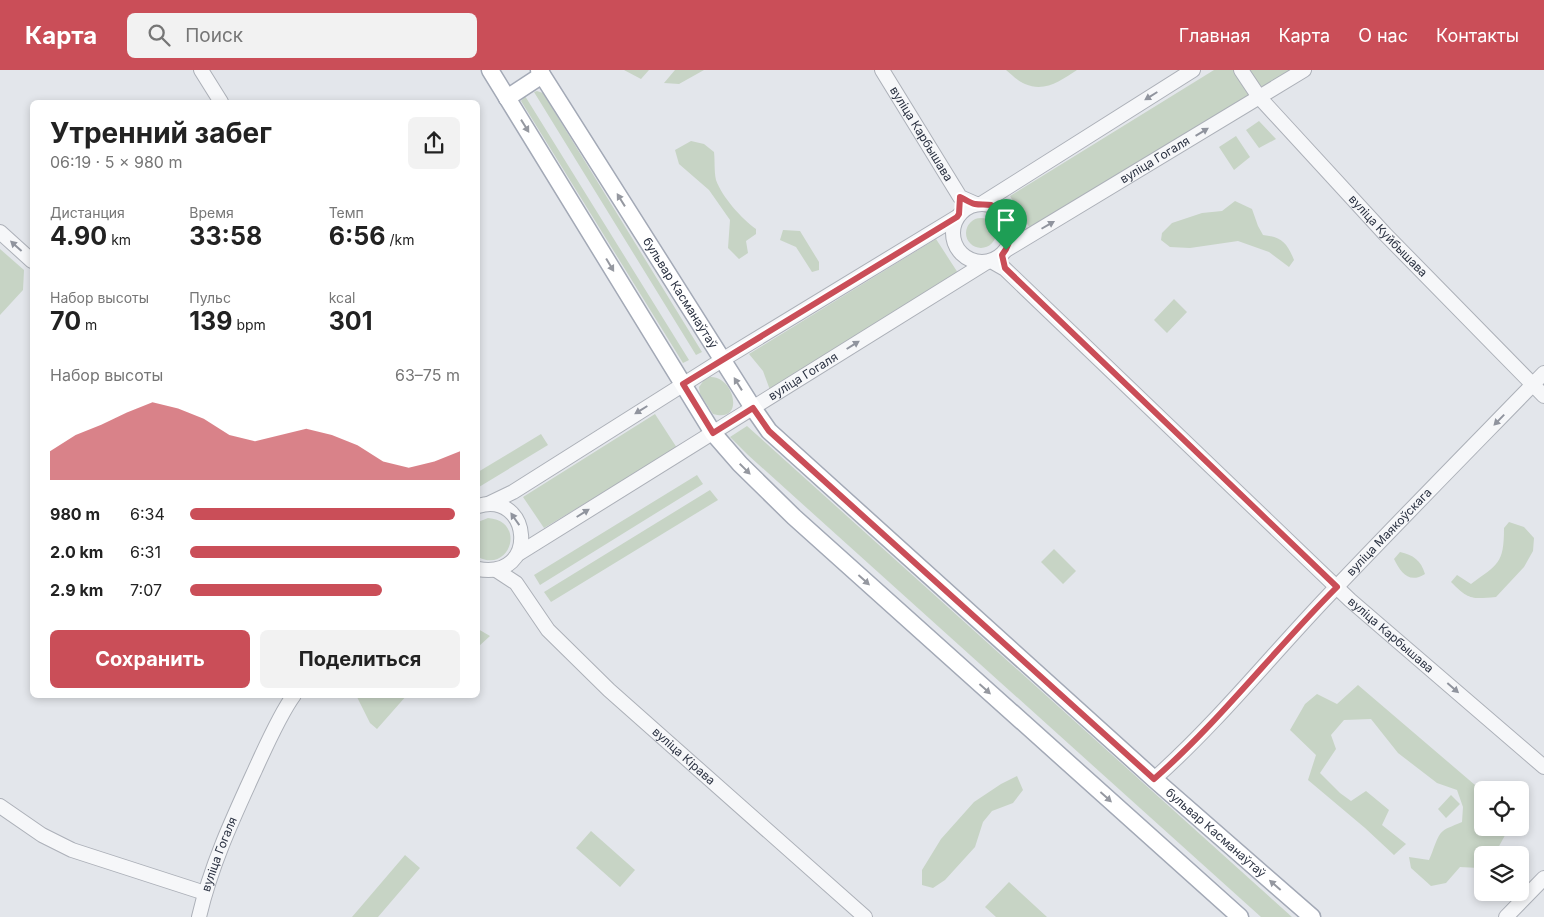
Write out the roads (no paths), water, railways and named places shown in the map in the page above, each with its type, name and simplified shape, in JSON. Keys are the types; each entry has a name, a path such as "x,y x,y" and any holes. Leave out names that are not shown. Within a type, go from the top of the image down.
{"main road":[{"path":"490,70 713,433 740,464 794,517 1240,917"},
{"path":"507,98 541,72"},
{"name":"бульвар Касманаўтаў","path":"541,72 722,360 769,431 1154,779 1312,917"}],"street":[{"path":"201,70 220,100"},
{"name":"вуліца Карбышава","path":"882,70 960,197"},
{"path":"481,504 513,492 683,384 958,216 967,208 979,204 1193,70"},
{"name":"вуліца Куйбышава","path":"1241,70 1258,97 1385,234 1544,396"},
{"name":"вуліца Гогаля","path":"496,570 997,257 1304,70"},
{"path":"960,197 979,204 990,205 998,209 1005,216 1011,232 1010,242 997,257 978,262 968,259 960,253 952,236 953,226 958,216 960,197"},
{"path":"0,232 30,259"},
{"name":"вуліца Карбышава","path":"997,257 1005,268 1337,587 1544,767"},
{"name":"вуліца Маякоўскага","path":"1154,779 1218,715 1337,587 1544,373"},
{"path":"481,504 498,505 508,510 515,517 520,526 522,536 515,557"},
{"name":"вуліца Кірава","path":"515,557 516,583"},
{"path":"480,569 496,570"},
{"name":"вуліца Кірава","path":"496,570 516,583 548,630 566,649 865,917"},
{"name":"вуліца Гогаля","path":"0,806 42,835 72,850 205,893 214,863 236,812 264,751 292,698"},
{"path":"1506,917 1544,878"},
{"path":"199,917 205,893"}]}
